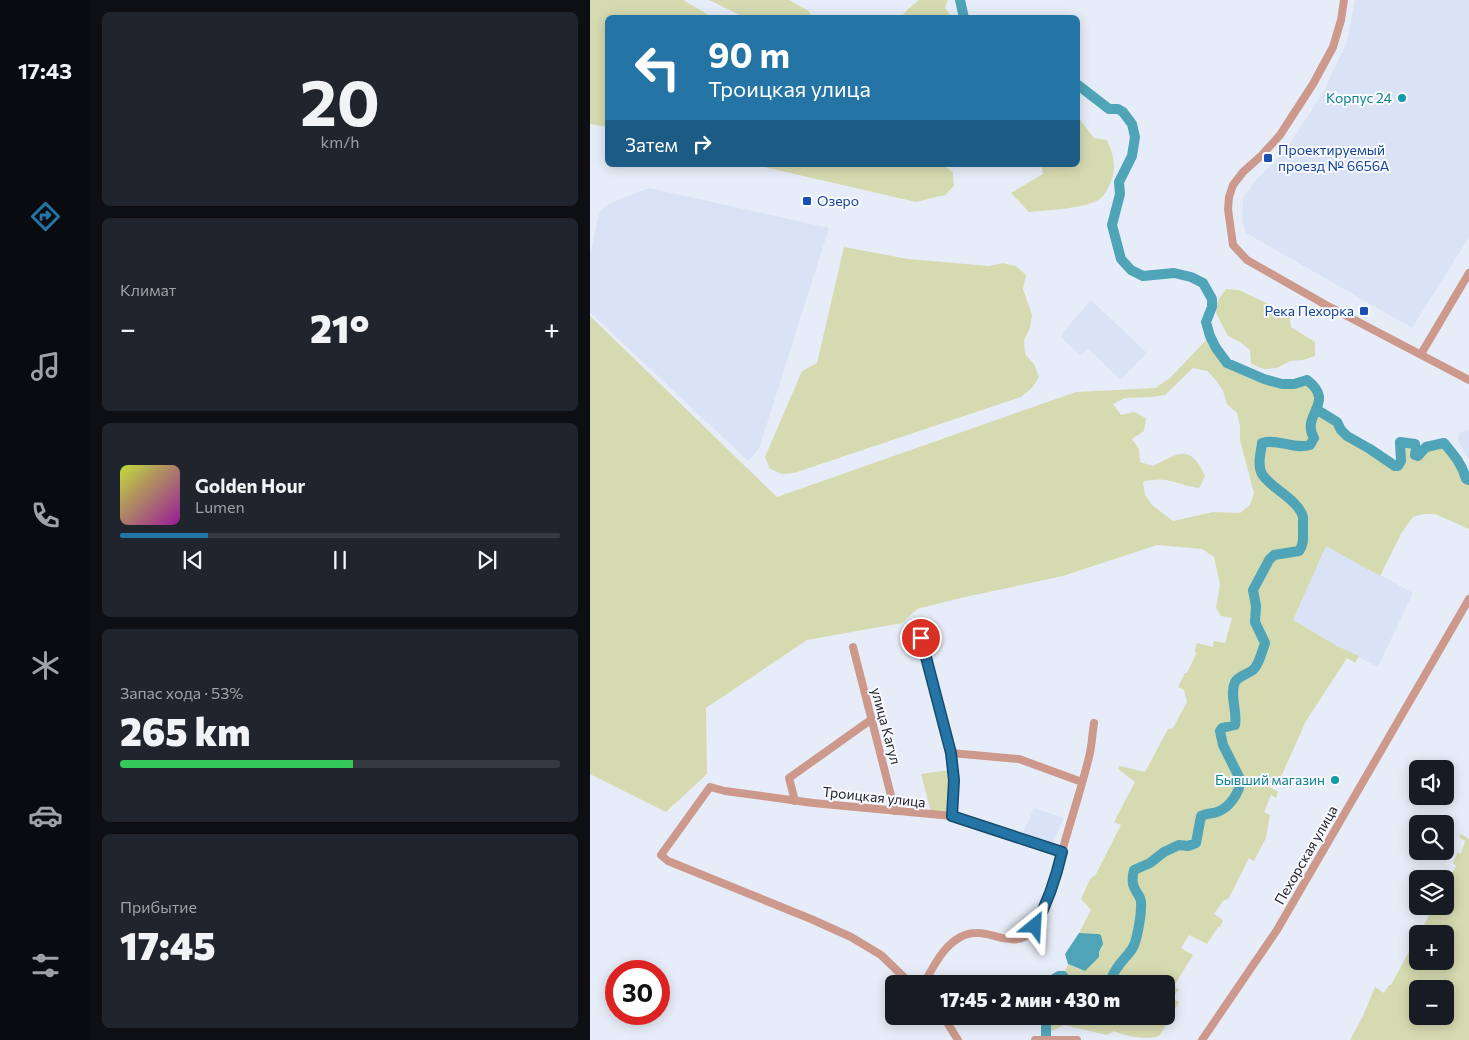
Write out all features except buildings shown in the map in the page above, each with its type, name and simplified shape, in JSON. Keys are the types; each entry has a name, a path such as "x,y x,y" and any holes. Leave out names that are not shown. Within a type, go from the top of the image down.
{"street":[{"path":"1344,0 1341,20 1333,47 1312,84 1280,135 1233,186 1229,197 1228,209 1233,245 1248,260 1350,318 1469,380"},
{"path":"1421,354 1469,273"},
{"name":"Пехорская улица","path":"1202,1040 1277,930 1469,599"},
{"path":"918,622 930,678 951,753 954,780 952,816"},
{"name":"улица Кагул","path":"853,647 895,811"},
{"path":"795,800 789,778 872,719"},
{"path":"928,975 944,953 959,937 977,932 1016,939 1025,937 1035,926 1056,877 1090,755 1094,723"},
{"path":"951,753 1019,760 1082,782"},
{"name":"Троицкая улица","path":"902,975 881,955 851,937 668,861 661,854 710,787 725,791 795,800 952,816 1062,852"},
{"path":"949,1025 958,1040"},
{"path":"1036,1040 1078,1040"}],"shaded area":[{"name":"Корпус 24","path":"1355,0 1469,0 1469,237 1412,328 1246,233 1242,220 1243,197 1258,178 1285,151 1324,91 1347,41"},
{"path":"649,188 829,228 759,449 748,461 590,312 590,255 599,214 606,205"},
{"path":"1091,300 1147,353 1121,380 1088,349 1081,356 1061,337 1063,332"},
{"path":"1469,430 1469,460 1458,441 1459,433"},
{"path":"1326,545 1413,593 1378,667 1293,620"},
{"path":"1034,808 1064,818 1052,845 1022,835"}],"green space":[{"path":"590,0 683,0 709,15 605,15 605,127 590,124"},
{"path":"709,0 789,0 809,11 811,15 740,15"},
{"path":"919,0 948,0 945,8 950,15 903,15"},
{"path":"1080,120 1094,138 1107,140 1114,160 1114,171 1107,190 1095,202 1087,205 1029,212 1011,193 1043,174 1041,167 1080,167"},
{"path":"765,167 946,167 953,172 954,186 945,195 916,202"},
{"path":"844,247 908,259 989,266 1003,263 1016,266 1026,275 1023,289 1032,315 1030,328 1024,340 1025,354 1034,364 1039,377 1032,388 1021,397 794,473 782,474 770,469 765,457 802,371 817,363"},
{"path":"1226,289 1239,290 1289,314 1291,327 1315,342 1315,356 1303,360 1290,361 1277,368 1264,369 1251,364 1250,350 1228,336 1216,313 1218,300"},
{"path":"590,316 777,497 1076,392 1155,388 1170,378 1210,336 1223,360 1231,366 1268,380 1286,384 1296,384 1307,380 1320,394 1317,409 1337,422 1347,436 1395,466 1398,466 1401,460 1400,442 1415,444 1415,455 1418,456 1426,447 1444,443 1460,464 1466,479 1469,480 1469,529 1435,514 1423,514 1413,517 1402,532 1380,576 1326,546 1293,620 1337,646 1359,656 1355,663 1347,658 1306,721 1280,779 1274,776 1270,787 1278,792 1276,798 1271,795 1264,812 1270,815 1266,838 1254,861 1249,858 1229,898 1223,901 1214,914 1223,920 1207,944 1189,935 1181,948 1193,955 1175,984 1175,975 1063,975 1068,964 1083,970 1086,969 1099,957 1099,952 1102,948 1098,934 1079,933 1091,910 1081,899 1090,879 1096,874 1121,825 1114,822 1135,782 1118,769 1120,766 1145,772 1168,729 1173,728 1187,702 1184,690 1178,687 1196,654 1197,643 1213,647 1214,641 1225,643 1232,618 1221,616 1216,608 1220,584 1214,557 1202,549 1157,545 1063,576 917,609 902,623 807,640 706,708 707,774 666,812 590,774","holes":["1193,368 1207,371 1223,391 1227,404 1237,413 1240,426 1240,440 1254,493 1250,505 1240,513 1213,512 1173,521 1152,505 1145,495 1143,482 1165,480 1199,488 1205,476 1200,466 1189,455 1183,454 1170,457 1153,466 1140,462 1139,449 1132,439 1144,431 1146,418 1134,412 1121,415 1113,404 1125,398 1165,395"]},
{"path":"950,770 951,808 945,813 931,812 921,774"},
{"path":"1461,834 1469,839 1469,1040 1350,1040 1363,1016 1375,987 1384,993 1389,985 1391,985 1409,952 1409,970 1454,970 1454,925 1424,925 1429,915 1454,915 1454,870 1456,866 1453,863 1458,852 1461,854 1465,841 1459,837"},
{"path":"1175,1000 1179,1002 1175,1009"},
{"path":"1050,1025 1064,1025 1052,1031 1049,1031"},
{"path":"1064,1025 1166,1025 1159,1036 1149,1038 1125,1035 1114,1031 1107,1035"}],"water":[{"path":"1079,933 1101,935 1103,944 1099,957 1085,971 1068,964 1065,954"}],"waterway":[{"path":"960,0 963,15"},
{"path":"1080,87 1109,109 1118,109 1123,112 1132,124 1135,137 1132,156 1119,182 1120,194 1112,225 1121,259 1131,270 1143,276 1174,273 1191,277 1203,283 1212,299 1212,307 1206,322 1210,336 1227,363 1264,379 1282,384 1294,384 1307,380 1319,395 1319,402 1311,422 1314,438 1310,445 1262,443 1260,462 1262,474 1290,499 1300,511 1303,517 1303,541 1299,551 1274,555 1269,560 1253,590 1256,606 1255,622 1265,643 1254,669 1239,678 1233,687 1235,725 1222,728 1220,731 1223,745 1240,779 1239,789 1226,807 1217,812 1201,816 1196,843 1188,846 1179,845 1164,852 1150,863 1134,870 1134,888 1141,902 1137,935 1134,946 1113,975"},
{"path":"1316,409 1337,422 1347,436 1395,466 1398,466 1401,461 1400,442 1415,444 1415,455 1418,456 1426,447 1444,443 1460,464 1466,479 1469,480"},
{"path":"1046,1025 1046,1040"}],"place":[{"name":"Корпус 24","path":"1402,98"},
{"name":"Проектируемый проезд № 6656А","path":"1268,158"},
{"name":"Озеро","path":"807,201"},
{"name":"Река Пехорка","path":"1364,311"},
{"name":"Бывший магазин","path":"1335,780"}],"route":[{"path":"921,638 951,753 954,780 952,816 1062,852 1052,889 1035,926"}]}
